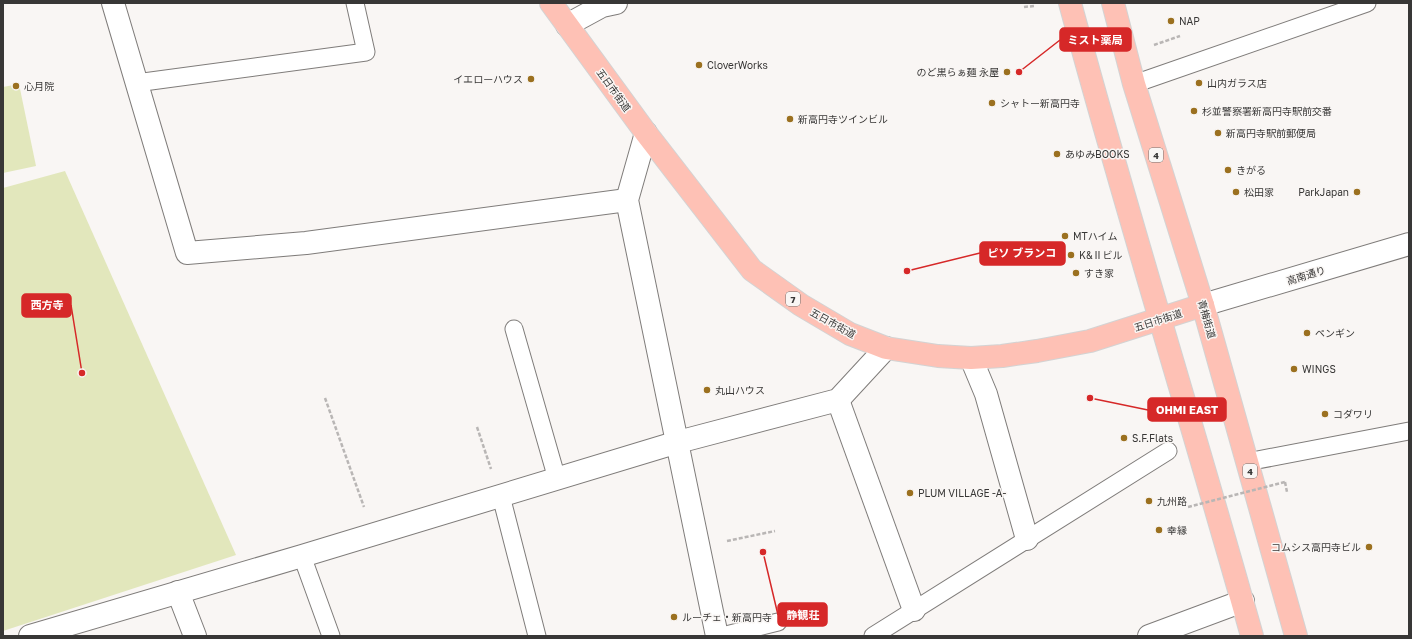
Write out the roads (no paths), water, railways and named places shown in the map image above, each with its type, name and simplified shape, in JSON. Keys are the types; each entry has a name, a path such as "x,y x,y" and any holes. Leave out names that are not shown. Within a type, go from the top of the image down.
{"main road":[{"name":"五日市街道","path":"551,3 646,133 752,270 801,305 850,334 886,348 938,356 971,358 1037,351 1090,341 1160,320 1203,305"},
{"path":"1070,3 1096,99 1252,636"},
{"name":"青梅街道","path":"1113,3 1134,84 1203,305 1296,636"}],"street":[{"path":"113,3 187,253 306,243 627,200"},
{"path":"567,25 607,4"},
{"path":"646,133 627,200 717,636"},
{"name":"高南通り","path":"1203,305 1409,244"},
{"path":"30,636 72,630 178,592 678,442 838,400 886,348"},
{"path":"971,358 986,394 1027,539"},
{"path":"838,400 914,610"},
{"path":"178,592 195,636"},
{"path":"1149,636 1242,601"}],"lane":[{"path":"136,83 366,52 355,3"},
{"path":"1134,84 1367,3"},
{"path":"514,329 557,479"},
{"path":"1248,462 1409,431"},
{"path":"873,636 1168,452"},
{"path":"501,496 536,636"},
{"path":"302,556 331,636"},
{"path":"722,636 778,622"}],"place":[{"name":"NAP","path":"1171,21"},
{"name":"CloverWorks","path":"699,65"},
{"name":"のど黒らぁ麺 永屋","path":"1007,72"},
{"name":"ミスト薬局","path":"1019,72"},
{"name":"イエローハウス","path":"531,79"},
{"name":"山内ガラス店","path":"1199,83"},
{"name":"心月院","path":"16,86"},
{"name":"シャトー新高円寺","path":"992,103"},
{"name":"杉並警察署新高円寺駅前交番","path":"1194,111"},
{"name":"新高円寺ツインビル","path":"790,119"},
{"name":"新高円寺駅前郵便局","path":"1218,133"},
{"name":"あゆみBOOKS","path":"1057,154"},
{"name":"きがる","path":"1228,170"},
{"name":"松田家","path":"1236,192"},
{"name":"ParkJapan","path":"1357,192"},
{"name":"MTハイム","path":"1065,236"},
{"name":"K&Ⅱビル","path":"1071,255"},
{"name":"ピソ ブランコ","path":"907,271"},
{"name":"すき家","path":"1076,273"},
{"name":"ペンギン","path":"1307,333"},
{"name":"WINGS","path":"1294,369"},
{"name":"西方寺","path":"82,373"},
{"name":"丸山ハウス","path":"707,390"},
{"name":"OHMI EAST","path":"1090,398"},
{"name":"コダワリ","path":"1325,414"},
{"name":"S.F.Flats","path":"1124,438"},
{"name":"PLUM VILLAGE -A-","path":"910,493"},
{"name":"九州路","path":"1149,501"},
{"name":"幸縁","path":"1159,530"},
{"name":"コムシス高円寺ビル","path":"1369,547"},
{"name":"静観荘","path":"763,552"},
{"name":"ルーチェ・新高円寺","path":"674,617"}]}
